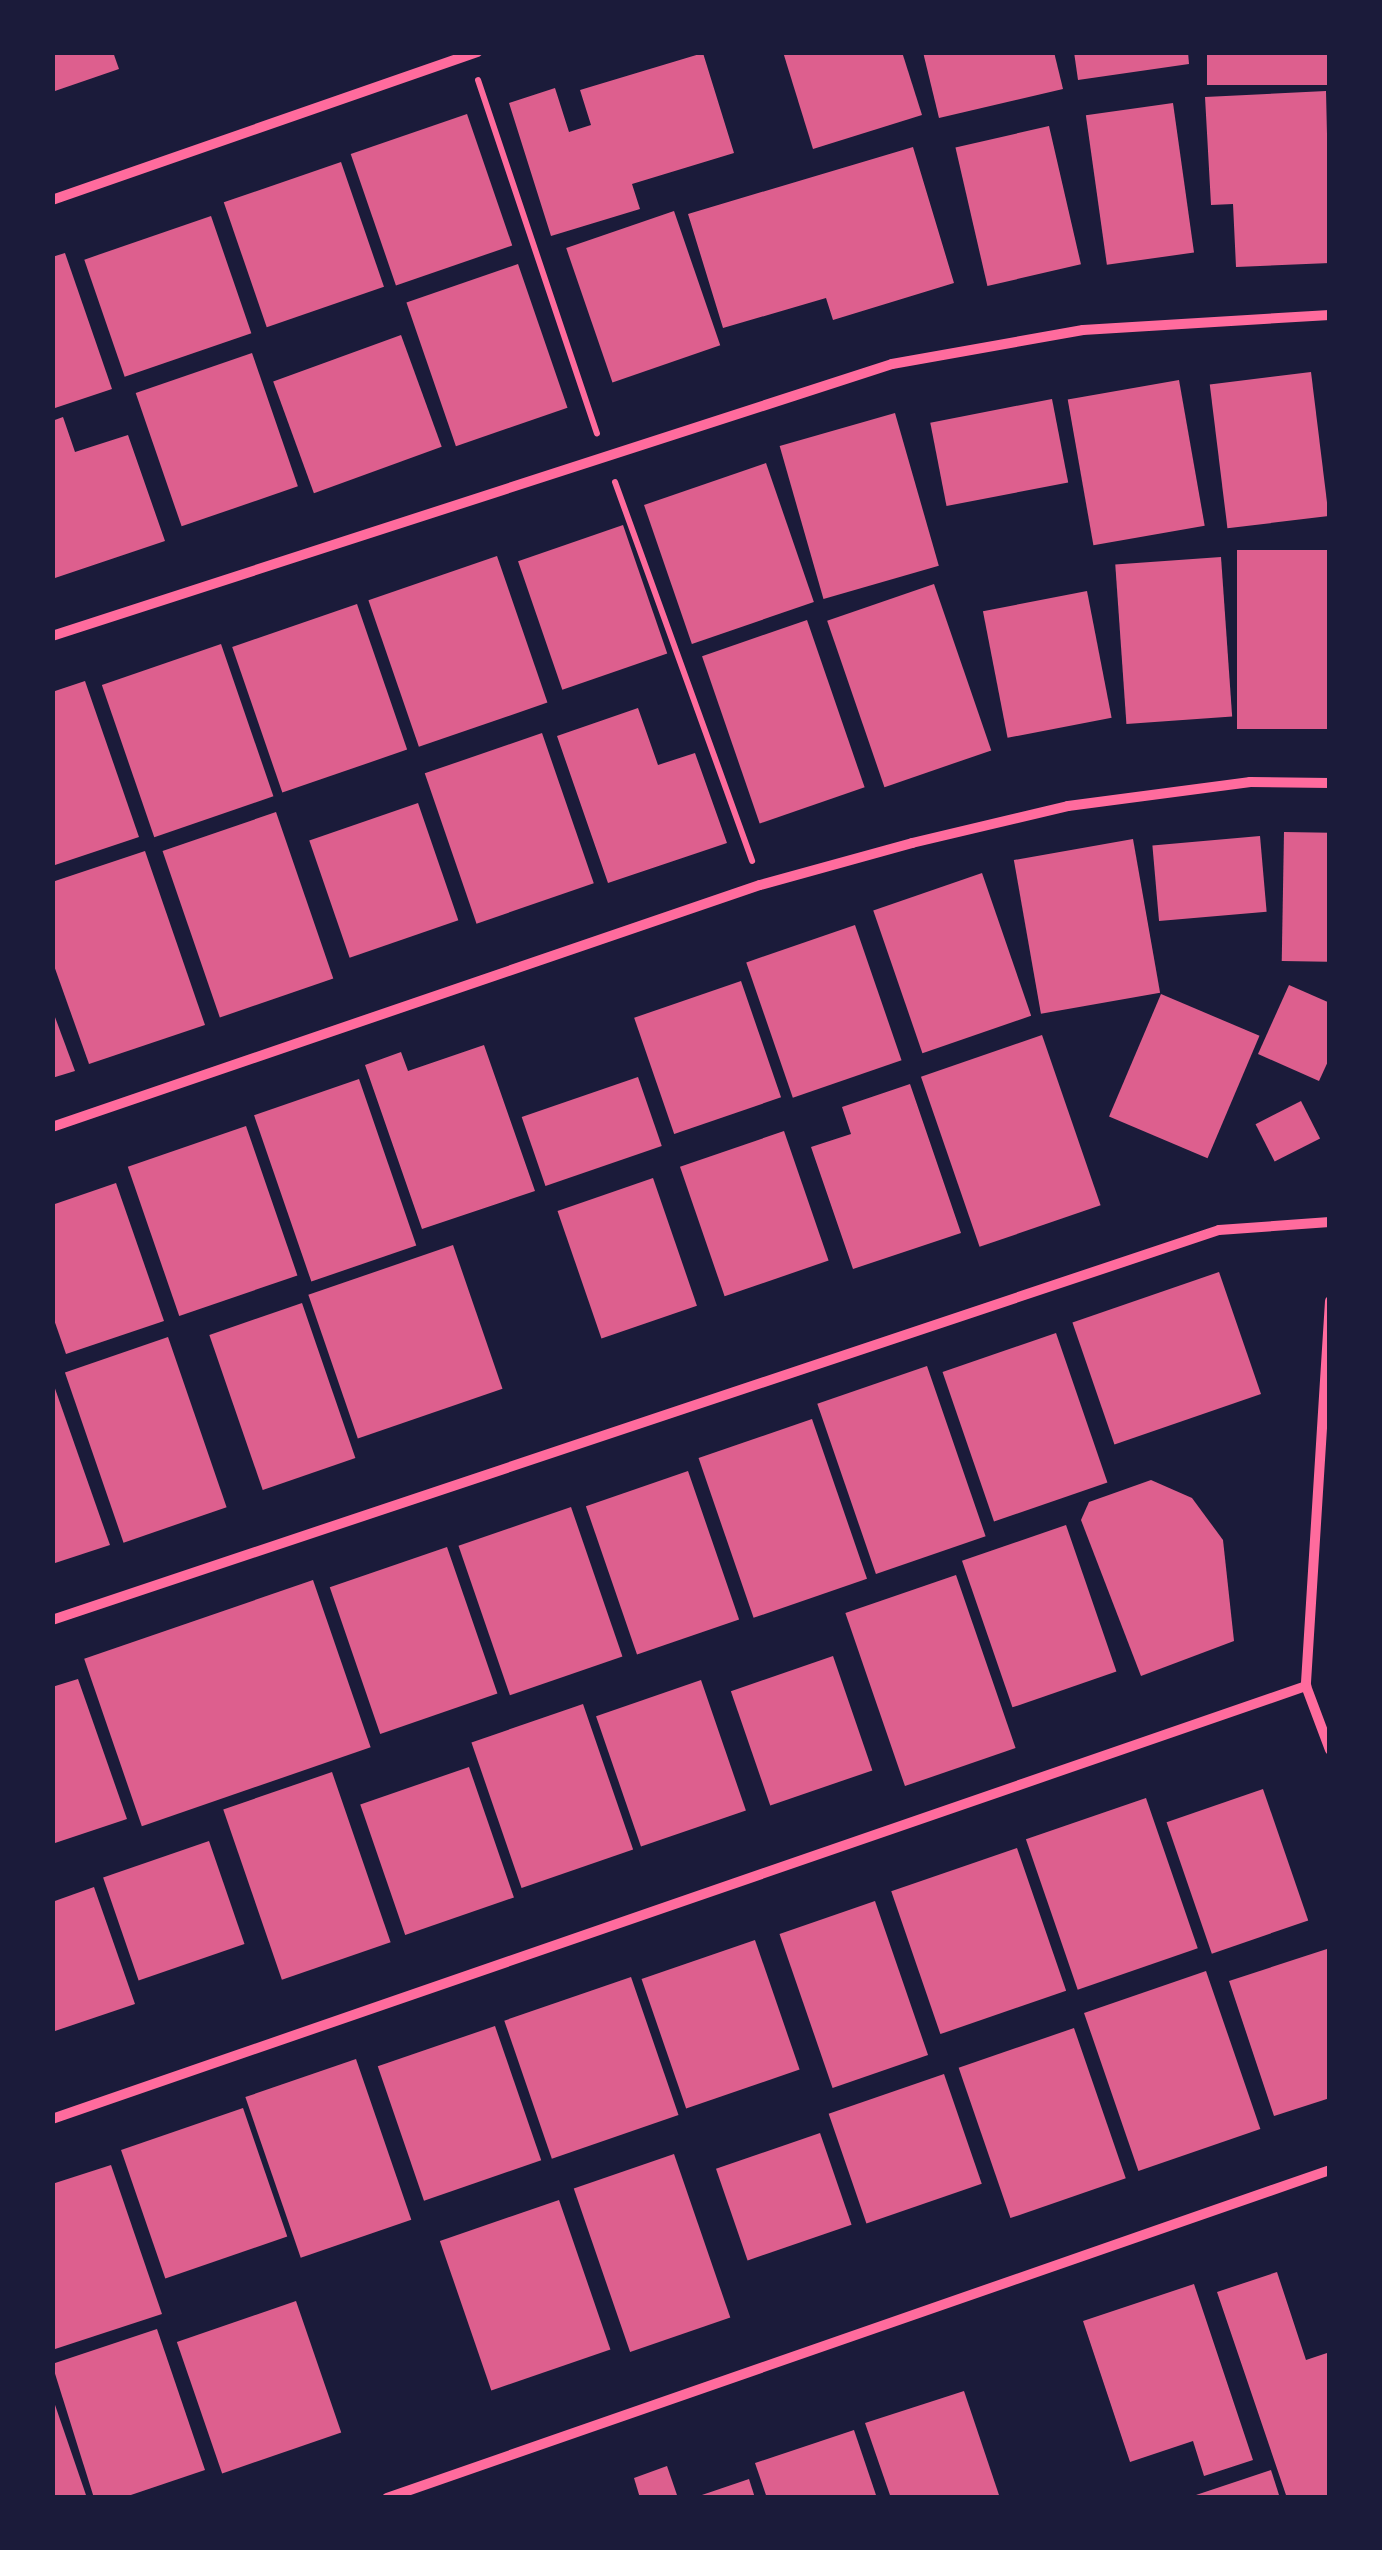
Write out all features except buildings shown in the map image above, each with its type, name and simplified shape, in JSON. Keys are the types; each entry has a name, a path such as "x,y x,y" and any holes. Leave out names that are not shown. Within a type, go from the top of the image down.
{"street":[{"path":"52,200 478,52"},
{"path":"52,636 892,364 1084,330 1330,315"},
{"path":"52,1127 760,885 912,844 1068,806 1250,782 1330,783"},
{"path":"52,1620 1219,1230 1330,1222"},
{"path":"1330,1302 1306,1686 1330,1750"},
{"path":"52,2119 1306,1686"},
{"path":"387,2498 1330,2170"}]}
